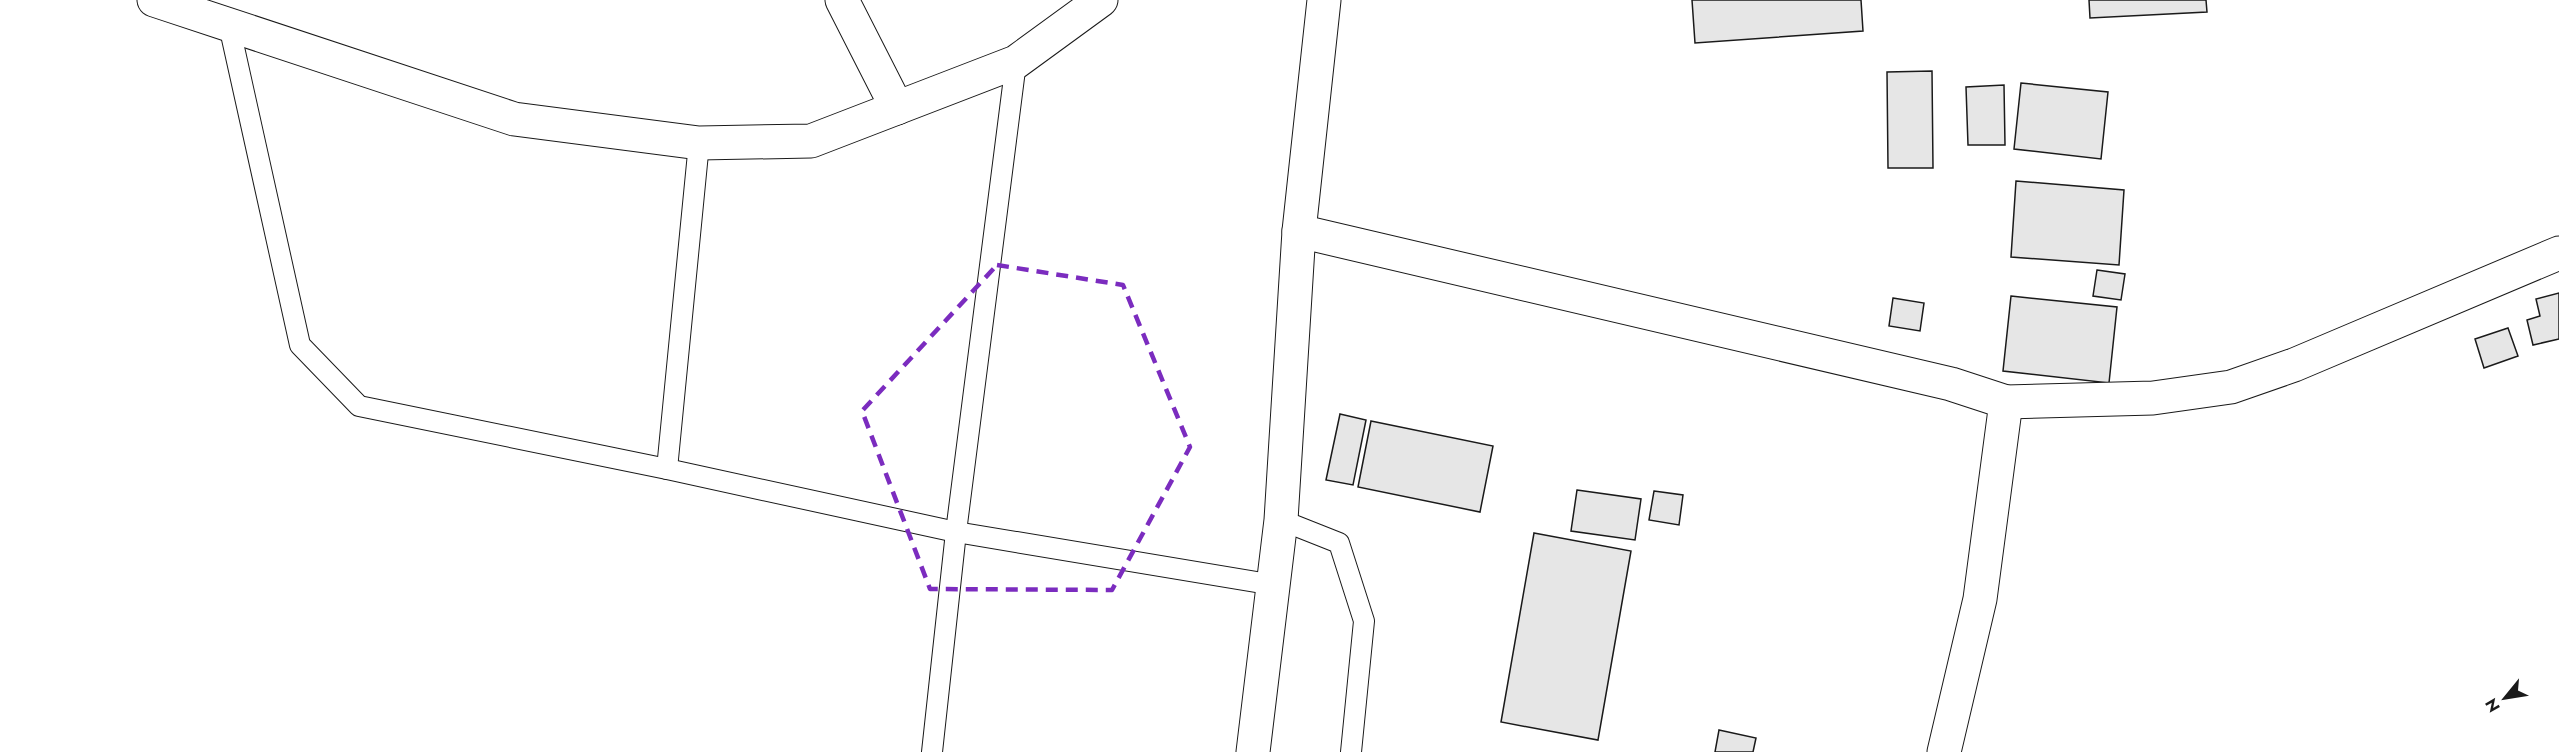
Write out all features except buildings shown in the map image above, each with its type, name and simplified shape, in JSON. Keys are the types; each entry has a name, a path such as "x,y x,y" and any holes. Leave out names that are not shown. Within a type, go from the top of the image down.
{"street":[{"path":"154,0 514,119 699,143 811,141 1016,62 1101,0"},
{"path":"842,0 897,108"},
{"path":"1253,752 1281,520 1299,231 1324,0"},
{"path":"1299,231 1951,384 2006,402 2153,398 2231,387 2294,365 2559,253"},
{"path":"1944,752 1980,599 2006,402"}],"lane":[{"path":"229,25 300,345 359,406 668,469 956,532 1274,585"},
{"path":"932,752 956,532 1016,62"},
{"path":"668,469 699,143"},
{"path":"1281,520 1339,543 1364,621 1351,752"}],"highlighted area":[{"path":"997,265 1123,285 1190,447 1112,590 930,589 862,411"}]}
